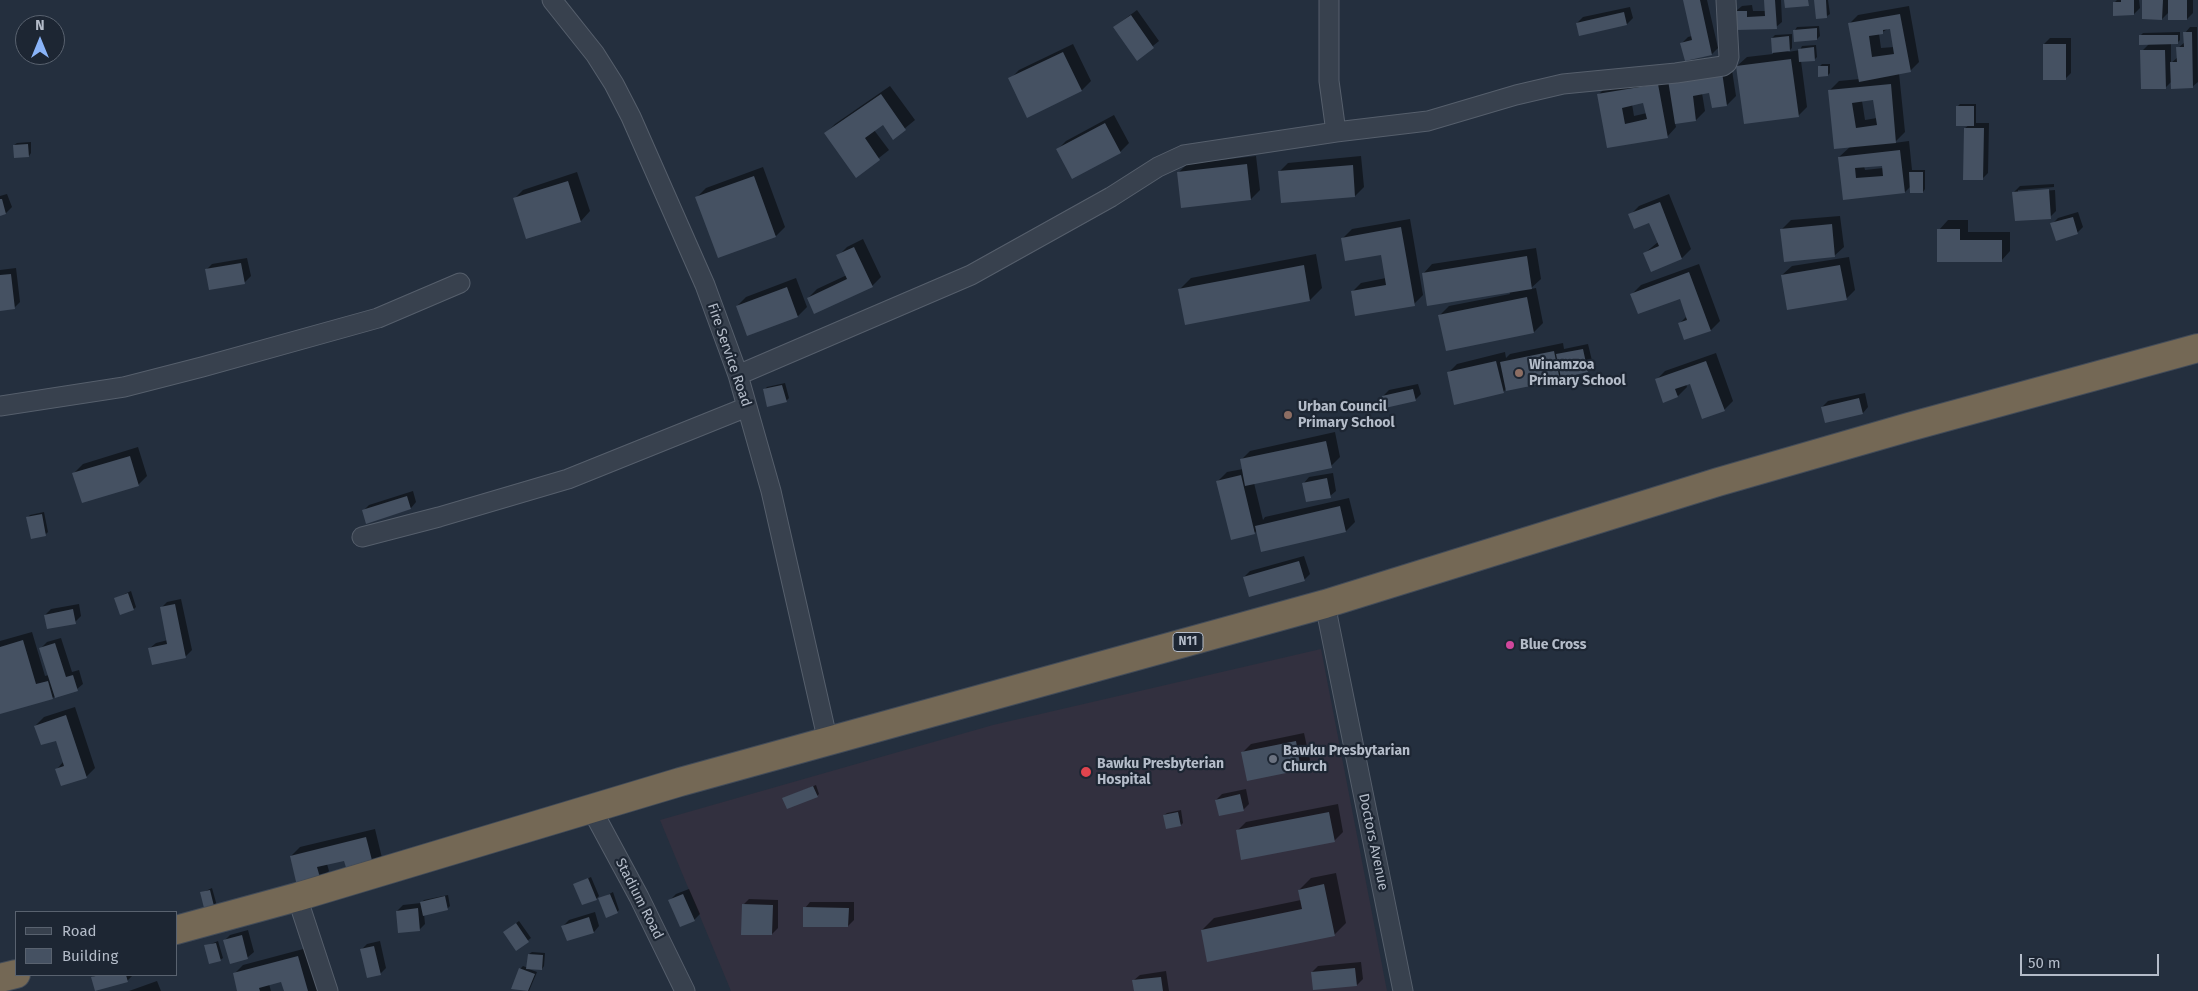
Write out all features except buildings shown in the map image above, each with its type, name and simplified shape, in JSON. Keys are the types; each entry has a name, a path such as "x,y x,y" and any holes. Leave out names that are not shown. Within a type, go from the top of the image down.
{"highway":[{"name":"N11","path":"178,929 297,897 680,782 1325,604 1718,482 1866,440 1908,426 2198,348"},
{"path":"0,978 15,974"}],"street":[{"name":"Fire Service Road","path":"552,0 594,54 614,84 631,117 705,285 738,375 771,491 828,742"},
{"path":"1329,0 1329,81 1336,132"},
{"path":"738,375 971,275 1172,160 1184,156 1336,132 1441,119 1516,95 1563,84 1676,73 1723,66 1729,58 1726,0"},
{"path":"0,406 124,387 221,362 378,318 460,283"},
{"path":"362,537 439,517 568,479 747,407"},
{"name":"Doctors Avenue","path":"1325,604 1404,991"},
{"name":"Stadium Road","path":"591,808 639,897 685,991"},
{"path":"297,897 328,991"}],"shaded area":[{"name":"Bawku Presbyterian Hospital","path":"1321,649 1387,991 731,991 660,820 993,725"}],"place":[{"name":"Winamzoa Primary School","path":"1519,373"},
{"name":"Urban Council Primary School","path":"1288,415"},
{"name":"Blue Cross","path":"1510,645"},
{"name":"Bawku Presbytarian Church","path":"1273,759"},
{"name":"Bawku Presbyterian Hospital","path":"1086,772"}]}
